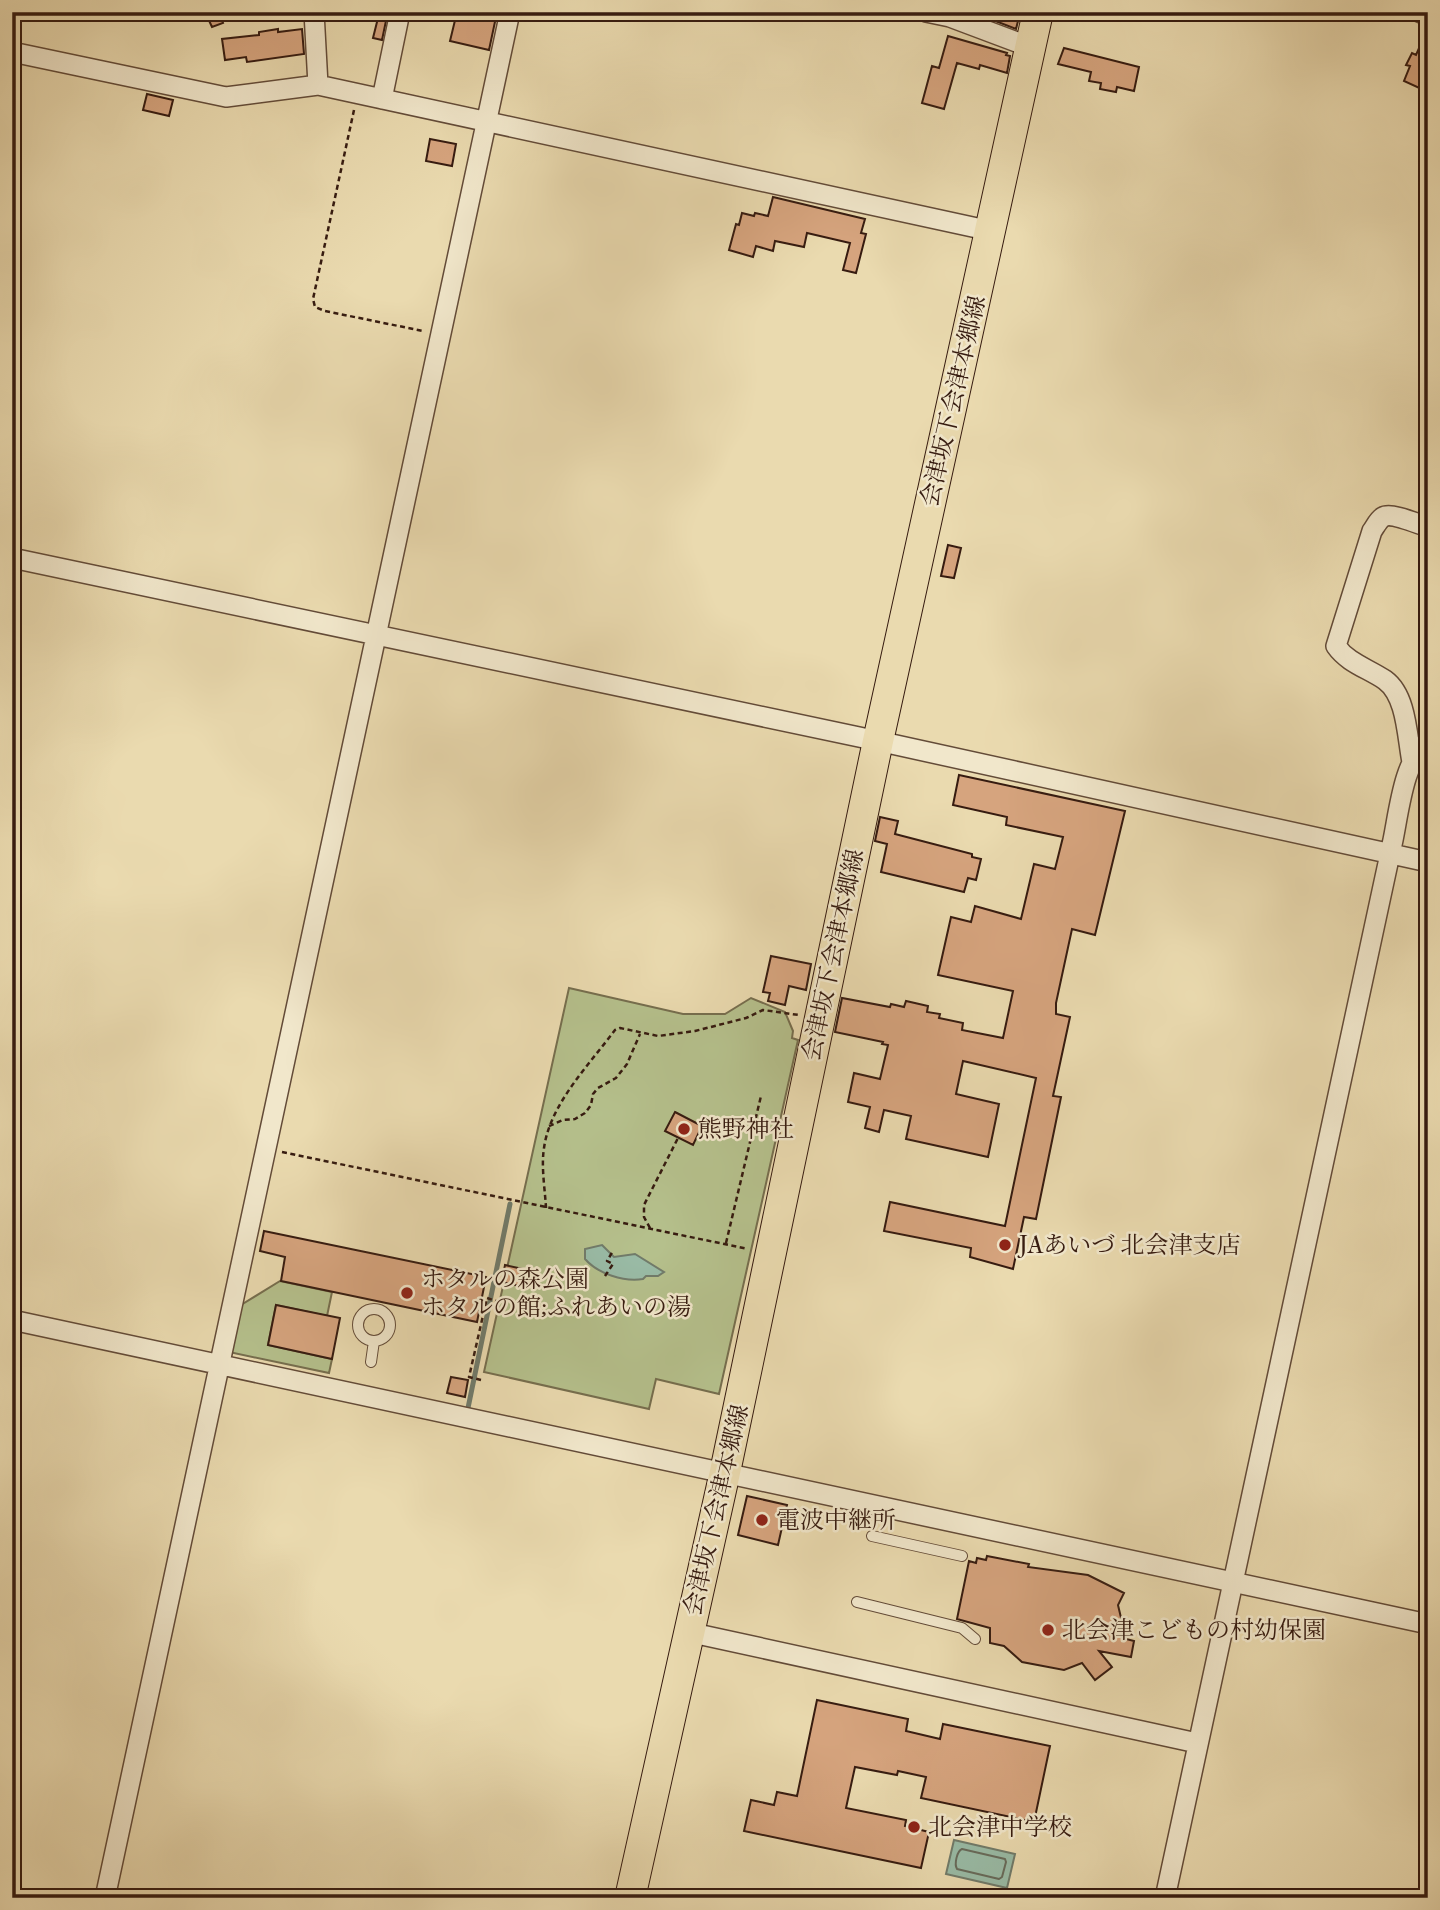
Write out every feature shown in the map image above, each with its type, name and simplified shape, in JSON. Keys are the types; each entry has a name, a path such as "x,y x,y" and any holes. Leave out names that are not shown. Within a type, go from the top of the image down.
{"main road":[{"name":"会津坂下会津本郷線","path":"629,1898 725,1472 878,741 1038,12"}],"street":[{"path":"314,12 318,85"},
{"path":"382,99 400,12"},
{"path":"105,1898 510,12"},
{"path":"926,12 950,17 1030,47"},
{"path":"1419,12 1428,16"},
{"path":"12,52 226,97 318,85 991,231"},
{"path":"1412,762 1404,715 1396,692 1387,681 1344,657 1336,646 1378,521 1383,516 1390,515 1428,527"},
{"path":"12,558 878,741 1428,862"},
{"path":"1165,1898 1390,854 1412,762 1420,747 1428,741"},
{"path":"12,1320 1428,1625"},
{"path":"688,1632 1197,1743"}],"lane":[{"path":"371,1362 374,1341"},
{"path":"872,1536 962,1556"},
{"path":"857,1602 962,1628 975,1639"}],"path":[{"path":"357,94 313,299 315,307 440,335"},
{"path":"546,1208 543,1150 549,1126 581,1075 615,1030 620,1028 658,1036 695,1031 746,1018 763,1010 820,1019"},
{"path":"549,1126 563,1120 575,1119 585,1113 598,1087 616,1078 627,1065 640,1034"},
{"path":"726,1243 761,1096"},
{"path":"650,1228 644,1217 644,1205 678,1138"},
{"path":"265,1148 726,1243 771,1255"},
{"path":"605,1276 613,1264 607,1261 613,1251"},
{"path":"481,1380 469,1377 487,1298 499,1301"}],"shaded area":[{"path":"569,988 683,1014 725,1014 751,998 785,1012 793,1031 792,1038 798,1040 719,1394 656,1379 649,1409 484,1372"},
{"path":"280,1281 332,1292 327,1316 276,1305 268,1345 332,1359 329,1373 229,1352 236,1308"}],"water":[{"path":"602,1245 614,1257 635,1254 664,1272 658,1276 646,1276 636,1280 604,1273 585,1259 585,1249"},
{"path":"954,1840 1015,1854 1007,1888 946,1874"}],"building":[{"path":"205,12 219,12 223,23 212,27"},
{"path":"457,12 478,12 496,17 489,50 450,41"},
{"path":"972,12 1005,12 1018,21 1016,29"},
{"path":"379,14 387,16 382,40 373,38"},
{"path":"1428,28 1428,92 1404,81 1410,66 1406,65 1412,53 1416,55"},
{"path":"278,29 278,32 302,29 304,54 247,62 246,57 225,60 222,39 259,35 259,32"},
{"path":"948,36 1010,56 1007,73 980,65 979,69 957,63 944,109 922,103 932,66 939,68"},
{"path":"1064,48 1139,67 1134,91 1117,87 1116,92 1100,89 1101,83 1089,81 1091,72 1058,64"},
{"path":"147,94 173,100 169,116 143,110"},
{"path":"430,139 456,144 452,166 426,161"},
{"path":"773,197 865,219 861,233 866,234 856,273 843,270 850,243 807,233 804,247 775,241 773,251 756,246 753,257 729,250 742,213 768,216"},
{"path":"948,545 961,548 954,578 941,576"},
{"path":"959,775 1125,811 1095,935 1072,929 1056,1003 1056,1014 1070,1017 1053,1096 1061,1097 1036,1219 1024,1217 1013,1269 970,1257 971,1248 884,1231 890,1202 1005,1226 1036,1078 963,1061 956,1094 999,1104 988,1157 906,1139 911,1116 884,1110 879,1132 865,1128 870,1107 848,1102 854,1073 880,1079 888,1045 835,1032 842,998 890,1007 891,1004 904,1007 906,1001 928,1006 927,1012 940,1014 939,1018 963,1023 962,1030 1003,1038 1013,991 938,975 951,917 971,922 975,906 1021,919 1034,864 1055,869 1063,837 1006,825 1007,817 953,805"},
{"path":"880,817 898,821 895,834 972,854 972,857 981,859 976,880 968,878 964,892 881,872 887,844 875,841"},
{"path":"771,956 811,964 806,990 789,986 785,1005 768,1001 770,993 763,992"},
{"name":"熊野神社","path":"675,1112 702,1126 693,1145 665,1131"},
{"name":"ホタルの森公園 ホタルの館;ふれあいの湯","path":"264,1231 486,1277 477,1322 281,1281 285,1257 260,1251"},
{"path":"505,1265 523,1269 519,1286 502,1282"},
{"path":"276,1305 340,1318 332,1359 268,1345"},
{"path":"451,1377 468,1380 465,1397 447,1393"},
{"name":"電波中継所","path":"747,1496 787,1505 778,1545 738,1535"},
{"path":"987,1556 1029,1564 1028,1567 1088,1575 1124,1593 1118,1605 1126,1639 1134,1641 1131,1657 1099,1651 1112,1667 1095,1680 1082,1663 1064,1670 1022,1662 1004,1646 990,1643 990,1628 957,1619 969,1561 976,1563 977,1558 986,1560"},
{"path":"817,1700 908,1719 906,1731 940,1739 943,1724 1050,1746 1034,1822 921,1798 926,1777 855,1767 846,1808 906,1820 905,1826 929,1832 921,1868 744,1831 751,1800 774,1805 777,1792 797,1796"}],"waterway":[{"path":"468,1408 510,1204"}],"place":[{"name":"熊野神社","path":"684,1129"},
{"name":"JAあいづ 北会津支店","path":"1005,1245"},
{"name":"ホタルの森公園 ホタルの館;ふれあいの湯","path":"407,1293"},
{"name":"電波中継所","path":"762,1520"},
{"name":"北会津こどもの村幼保園","path":"1048,1630"},
{"name":"北会津中学校","path":"914,1827"}]}
